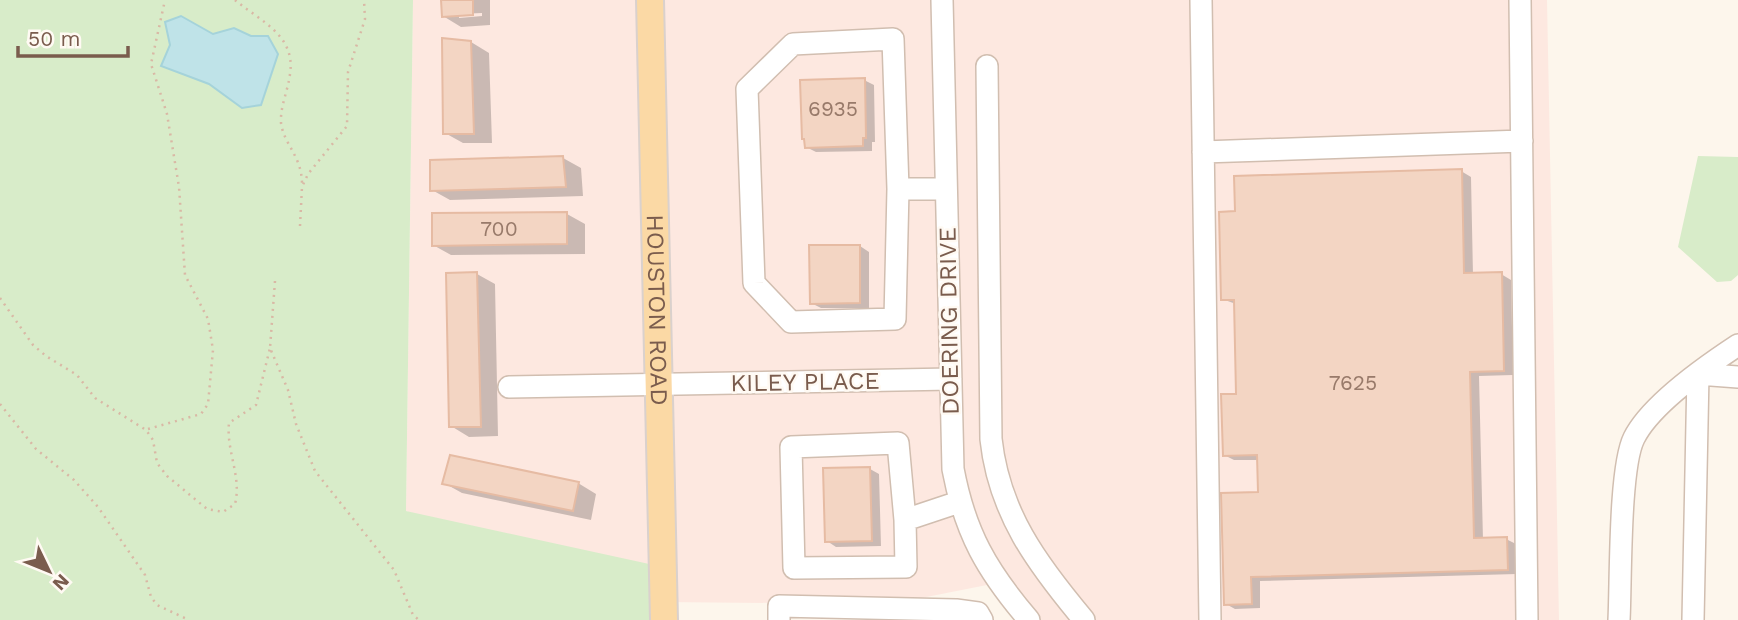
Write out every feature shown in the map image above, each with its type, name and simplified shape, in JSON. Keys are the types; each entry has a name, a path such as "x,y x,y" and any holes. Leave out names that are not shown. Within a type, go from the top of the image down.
{"main road":[{"name":"HOUSTON ROAD","path":"650,0 664,620"}],"street":[{"name":"DOERING DRIVE","path":"942,0 951,452 959,502 989,570 1029,620"},
{"path":"1201,0 1210,620"},
{"path":"1520,0 1527,620"},
{"path":"893,39 898,189 895,319 791,321 754,283 747,89 793,44 893,39"},
{"path":"987,66 991,439 998,481 1012,520 1038,563 1084,620"},
{"path":"1203,152 1522,141"},
{"path":"898,189 946,189"},
{"path":"1619,620 1626,480 1633,439 1646,419 1698,374 1738,345"},
{"path":"1698,374 1738,377"},
{"path":"1693,620 1698,374"},
{"name":"KILEY PLACE","path":"509,387 951,379"},
{"path":"898,443 905,520 906,567 794,568 791,447 898,443"},
{"path":"905,520 959,502"},
{"path":"779,620 779,606 956,610 978,613 982,620"}],"path":[{"path":"146,430 201,414 208,404 212,370 208,319 185,275 179,187 167,114 151,64 165,0"},
{"path":"235,0 274,28 284,39 291,72 281,111 281,126 302,166 300,226"},
{"path":"302,187 308,174 347,126 348,72 365,19 364,0"},
{"path":"0,298 33,345 77,375 95,398 146,430 153,440 157,463 167,476 207,509 223,512 235,504 239,491 227,441 229,423 256,405 270,348 275,281"},
{"path":"270,348 288,390 296,424 315,471 394,570 413,615 419,620"},
{"path":"0,404 36,449 74,480 98,507 145,575 150,597 156,605 189,620"}],"shaded area":[{"path":"413,0 1547,0 1559,620 1029,620 997,583 891,604 663,602 406,511"}],"green space":[{"path":"0,0 413,0 406,511 663,567 664,620 0,620"},
{"path":"1698,156 1738,157 1738,275 1731,281 1717,282 1678,247"}],"water":[{"path":"181,16 213,34 234,28 251,36 268,36 278,54 261,105 242,108 209,84 161,66 170,45 165,22"}],"building":[{"path":"441,0 473,0 473,15 442,17"},
{"path":"442,38 471,41 474,134 443,134"},
{"path":"865,78 866,138 863,138 863,146 805,148 802,139 800,80"},
{"path":"563,156 566,187 430,191 430,160"},
{"path":"1462,169 1464,273 1502,272 1504,371 1470,372 1474,538 1507,537 1508,570 1251,577 1252,604 1224,605 1221,493 1258,492 1257,455 1223,456 1221,394 1236,394 1234,300 1221,300 1219,212 1235,211 1234,176"},
{"path":"567,212 567,244 432,246 432,213"},
{"path":"809,245 860,245 860,303 810,304"},
{"path":"477,272 481,427 449,427 446,273"},
{"path":"450,455 579,482 573,511 442,484"},
{"path":"870,467 872,541 825,542 823,468"}]}
